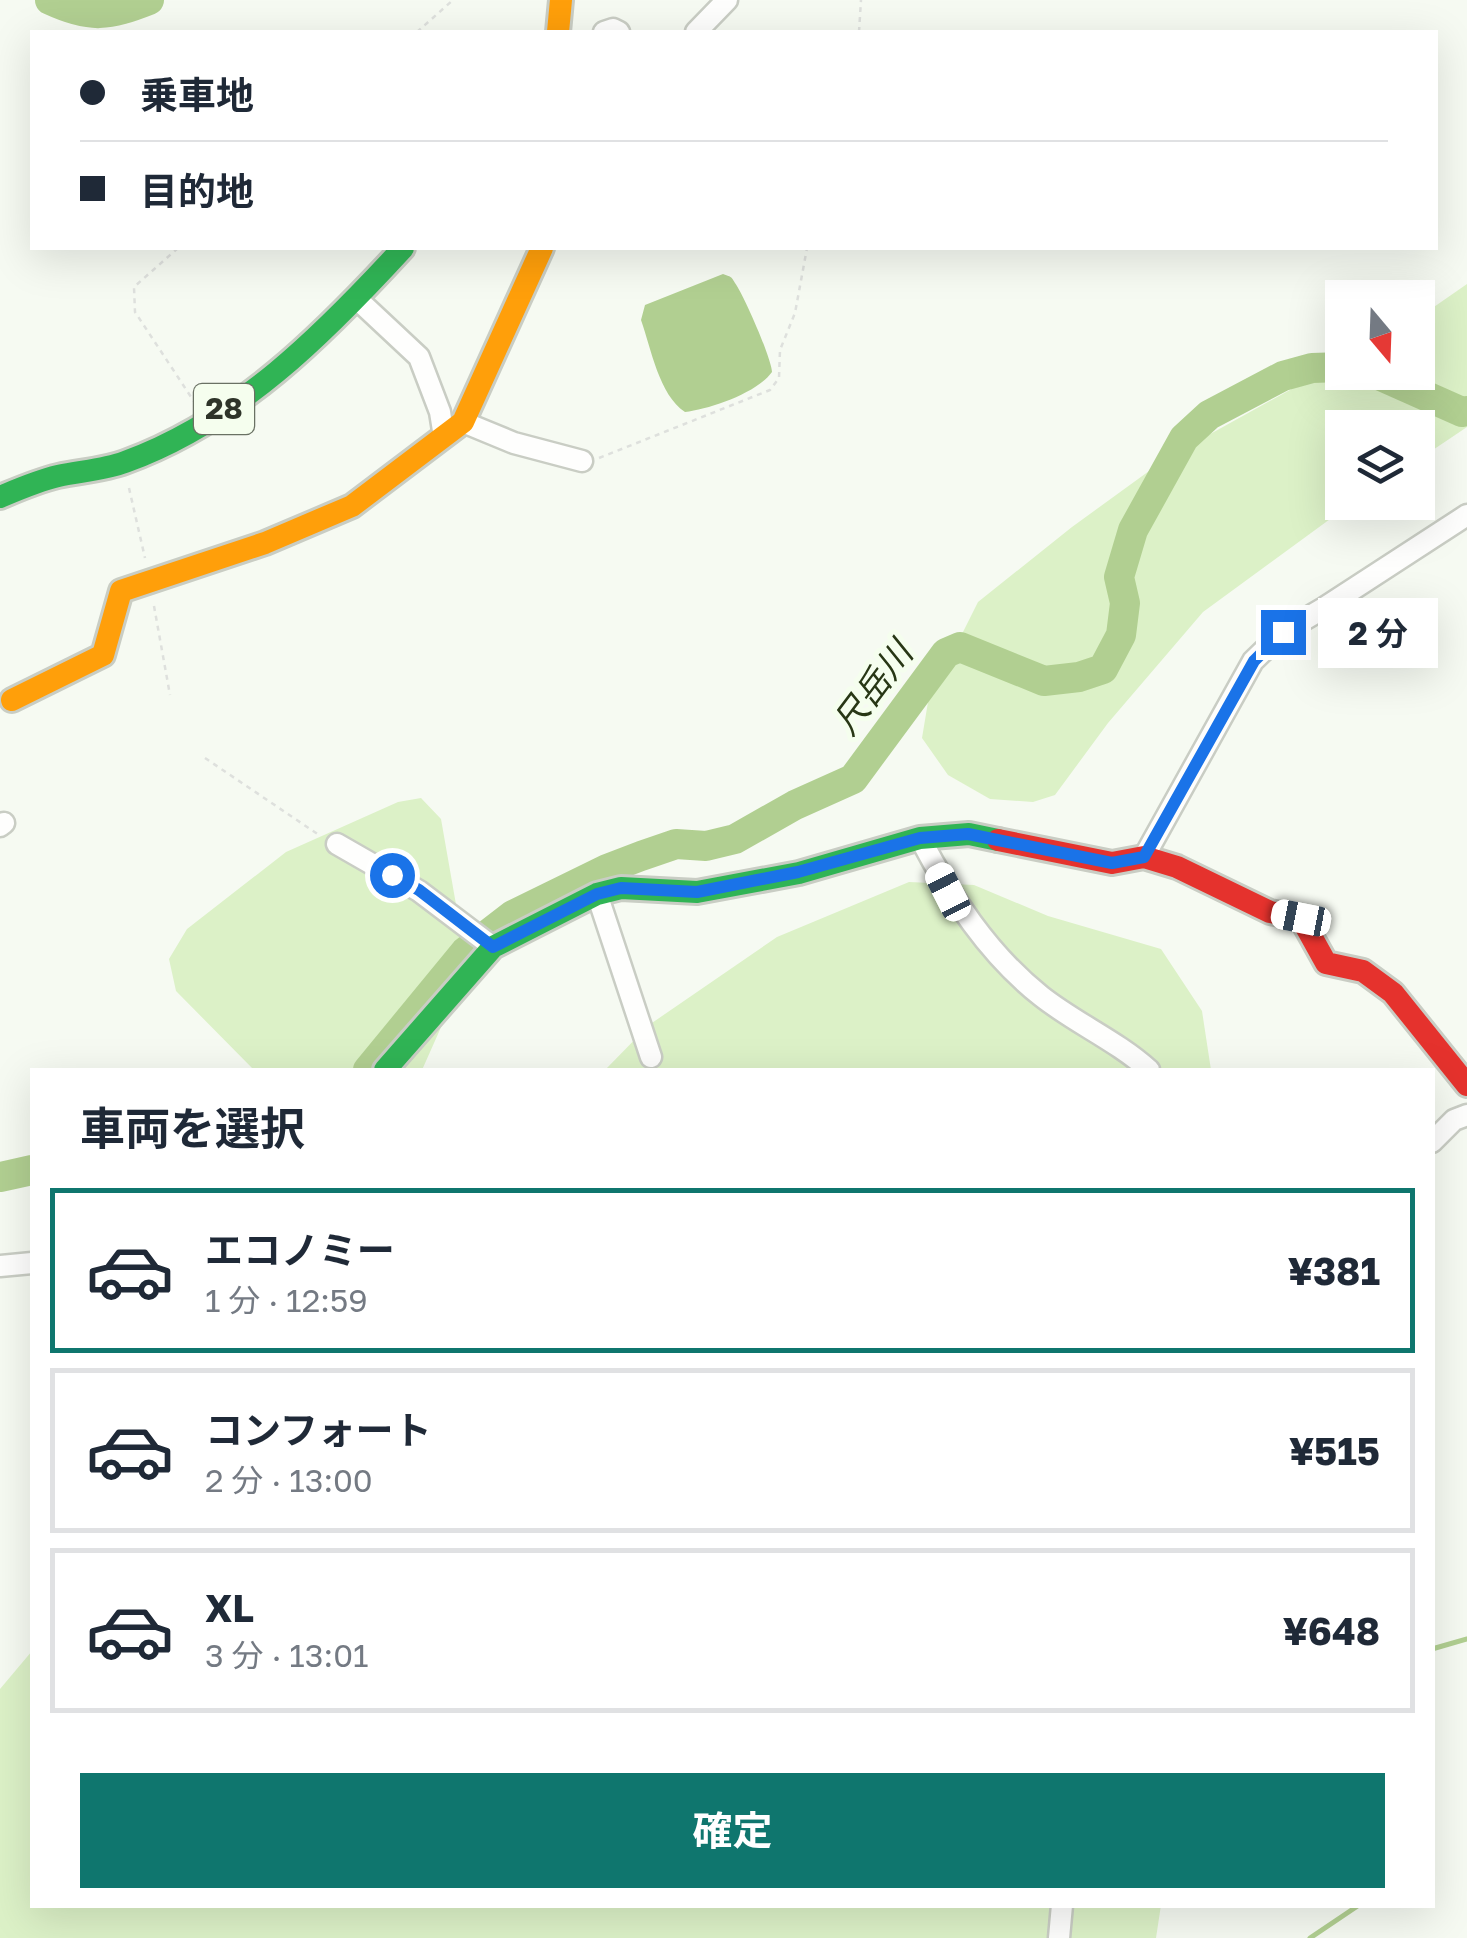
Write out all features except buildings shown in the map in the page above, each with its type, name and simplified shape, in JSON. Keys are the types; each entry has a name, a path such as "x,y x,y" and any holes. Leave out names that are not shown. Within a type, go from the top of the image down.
{"street":[{"path":"558,30 561,0"},
{"path":"698,30 727,0"},
{"name":"28","path":"0,497 41,480 124,462 176,440 268,381 357,298 401,250"},
{"path":"12,700 103,655 121,591 265,543 352,506 464,422 541,250"},
{"path":"357,298 419,357 440,412 444,437"},
{"path":"464,422 514,443 582,460"},
{"path":"1144,857 1254,661 1283,632 1467,514"},
{"path":"386,1068 493,947 597,894 621,888 697,892 798,872 920,838 968,834 1112,863 1144,857 1178,867 1270,912 1301,918 1326,963 1363,971 1393,993 1467,1086"},
{"path":"920,838 948,892 1001,959 1042,997 1146,1068"},
{"path":"333,843 419,890 493,947"},
{"path":"597,894 651,1057"},
{"path":"1435,1139 1454,1120 1467,1115"},
{"path":"0,1266 30,1264"},
{"path":"1060,1938 1062,1908"}],"path":[{"path":"418,30 452,0"},
{"path":"858,30 861,0"},
{"path":"176,250 134,287 135,312 206,420"},
{"path":"582,460 606,456 770,390 779,378 780,350 795,312 807,250"},
{"path":"124,462 170,694"},
{"path":"204,758 333,843"}],"shaded area":[{"path":"723,274 733,279 745,300 772,372 756,387 732,399 685,412 669,394 657,370 641,320 645,305"},
{"path":"1467,284 1467,427 1435,449 1435,410 1325,410 1325,520 1329,520 1203,612 1108,723 1055,795 1033,802 990,799 948,775 922,738 928,702 978,602 1167,458 1325,370 1325,390 1435,390 1435,306"},
{"path":"421,798 441,819 461,933 454,998 423,1068 252,1068 176,991 169,959 187,929 286,852 398,802"},
{"path":"909,882 974,885 1048,916 1161,949 1202,1011 1211,1068 607,1068 649,1025 777,937"},
{"path":"30,1653 30,1908 1161,1908 1156,1938 0,1938 0,1689"}],"waterway":[{"path":"50,0 89,13 122,9 149,0"},
{"name":"尺岳川","path":"370,1068 465,952 513,915 607,869 676,844 706,846 735,839 795,805 853,779 946,653 960,647 1044,681 1079,677 1103,669 1121,635 1125,603 1119,577 1133,530 1184,438 1209,415 1283,376 1325,368"},
{"name":"尺岳川","path":"1412,390 1467,411"},
{"name":"尺岳川","path":"0,1177 30,1170"},
{"path":"1435,1648 1467,1639"},
{"path":"1310,1938 1355,1908"}],"traffic: fast":[{"path":"0,497 50,478 125,462 205,423 242,399 310,343 401,250"},
{"path":"387,1068 493,947 597,894 621,888 697,892 799,873 920,838 969,834 998,840"}],"traffic: slow":[{"path":"558,30 561,0"},
{"path":"12,700 103,655 121,591 265,543 352,506 463,422 541,250"}],"traffic: jam":[{"path":"998,840 1112,863 1144,857 1177,867 1270,912 1301,918 1326,963 1363,971 1393,993 1467,1085"}],"route":[{"path":"392,875 419,890 493,947 597,894 621,888 697,892 798,872 920,838 968,834 1112,863 1144,857 1254,661 1283,632"}]}
